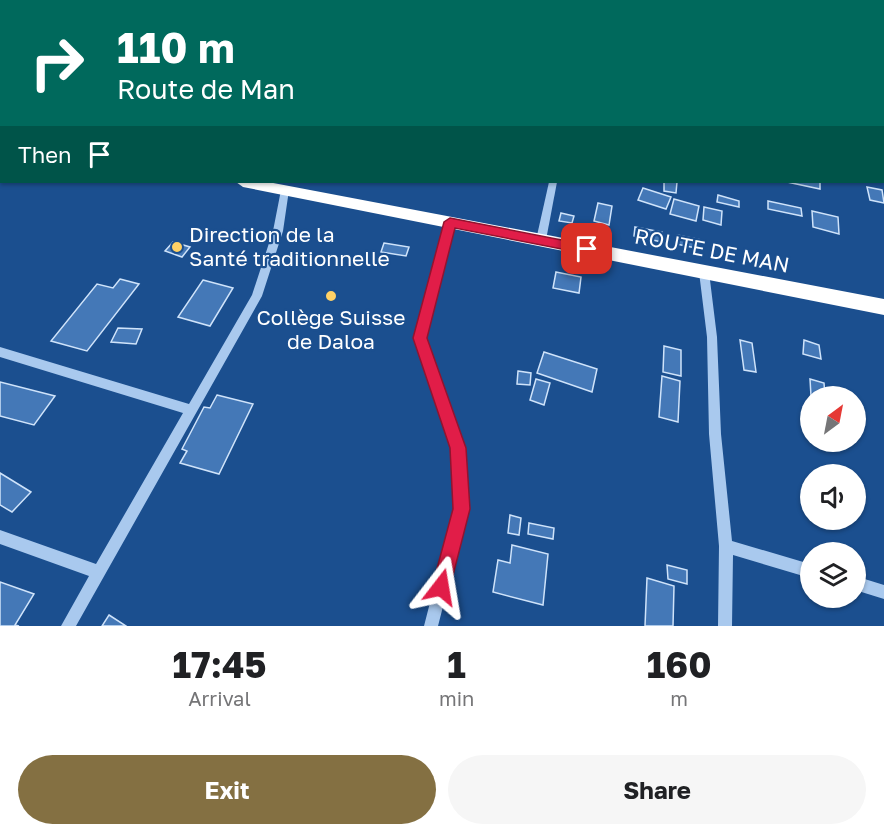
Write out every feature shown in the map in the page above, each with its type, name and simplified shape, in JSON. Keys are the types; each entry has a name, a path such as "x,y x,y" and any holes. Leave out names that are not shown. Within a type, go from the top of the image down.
{"highway":[{"name":"ROUTE DE MAN","path":"248,183 884,307"}],"street":[{"path":"541,240 553,183"},
{"path":"68,626 257,296 278,231 285,190"},
{"path":"431,626 461,509 458,448 420,338 450,222"},
{"path":"704,272 712,337 715,434 726,546 725,626"},
{"path":"0,352 191,410"},
{"path":"0,537 98,572"},
{"path":"726,546 800,567"},
{"path":"866,587 884,592"}],"building":[{"path":"664,183 677,183 676,193 664,191"},
{"path":"792,183 820,183 820,189"},
{"path":"867,187 882,190 884,203 870,200"},
{"path":"643,188 671,197 666,209 638,200"},
{"path":"718,195 739,201 739,207 717,202"},
{"path":"674,199 699,206 696,221 670,214"},
{"path":"768,201 801,208 802,216 768,209"},
{"path":"598,203 612,206 609,225 594,221"},
{"path":"704,207 722,211 721,225 703,220"},
{"path":"812,211 838,217 839,234 813,227"},
{"path":"561,213 574,216 572,223 559,221"},
{"path":"635,227 662,232 662,242 634,236"},
{"path":"677,235 702,240 701,249 676,244"},
{"path":"173,242 190,247 182,257 165,251"},
{"path":"384,243 409,247 406,256 381,252"},
{"path":"556,272 581,277 579,293 553,288"},
{"path":"120,279 139,284 87,351 51,341 97,284 113,288"},
{"path":"203,280 233,288 210,326 178,317"},
{"path":"118,328 142,329 136,344 111,342"},
{"path":"740,340 752,343 756,372 744,370"},
{"path":"804,340 819,345 821,359 803,354"},
{"path":"664,346 681,350 681,376 663,372"},
{"path":"544,352 597,369 592,392 537,373"},
{"path":"518,371 531,373 530,385 517,384"},
{"path":"662,376 680,381 678,422 659,417"},
{"path":"536,379 550,383 544,405 530,400"},
{"path":"810,379 824,383 824,386 810,386"},
{"path":"0,382 55,396 34,425 0,416"},
{"path":"217,395 253,404 219,474 180,463 187,451 182,449 204,407 210,408"},
{"path":"0,473 31,492 12,512 0,505"},
{"path":"510,515 521,518 519,535 508,533"},
{"path":"529,523 554,528 553,539 528,534"},
{"path":"512,545 548,554 543,605 493,592 498,560 510,563"},
{"path":"667,565 687,570 687,584 668,579"},
{"path":"647,578 674,586 673,626 645,626"},
{"path":"0,582 34,594 15,625 19,626 0,626"},
{"path":"109,615 126,626 102,626"}],"place":[{"name":"Direction de la Santé traditionnelle","path":"177,247"},
{"name":"Collège Suisse de Daloa","path":"331,296"}],"route":[{"path":"441,587 461,509 458,448 420,338 450,222 587,249"}]}
